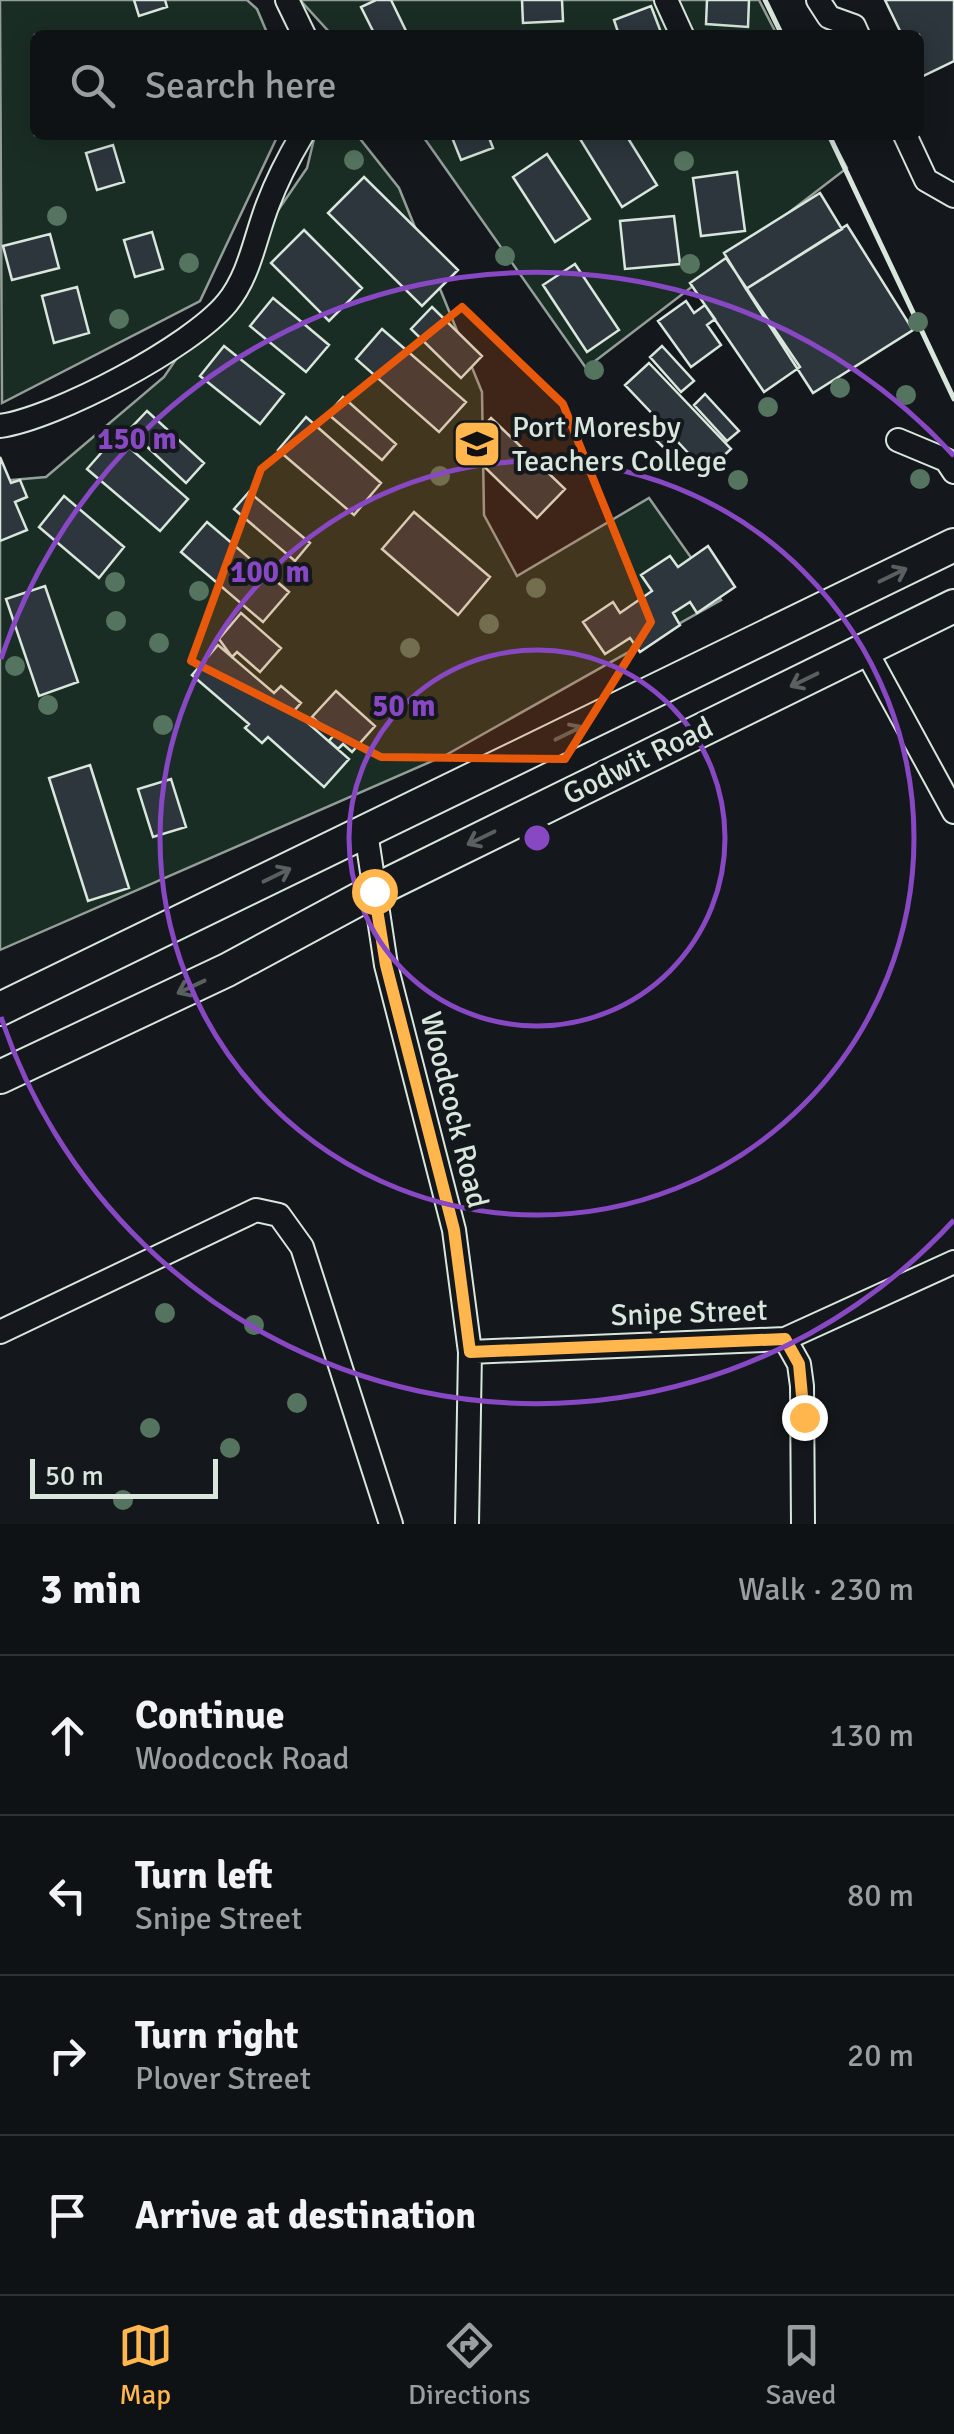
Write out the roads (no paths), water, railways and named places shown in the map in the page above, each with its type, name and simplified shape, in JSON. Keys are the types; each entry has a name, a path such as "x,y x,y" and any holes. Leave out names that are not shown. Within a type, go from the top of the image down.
{"main road":[{"name":"Godwit Road","path":"0,1009 954,545"},
{"name":"Godwit Road","path":"0,1077 228,970 374,891 954,606"}],"street":[{"path":"287,0 302,30"},
{"path":"666,0 680,30"},
{"path":"818,0 829,16 856,30"},
{"path":"0,426 109,386 181,340 227,302 248,264 268,205 300,140"},
{"path":"906,140 926,180 954,196"},
{"path":"898,440 946,460 954,472"},
{"path":"865,649 954,812"},
{"name":"Woodcock Road","path":"366,832 386,965 454,1230 470,1352 466,1524"},
{"path":"0,1332 256,1210 279,1215 302,1248 391,1524"},
{"name":"Snipe Street","path":"470,1352 785,1339 954,1262"},
{"path":"785,1339 799,1364 802,1386 803,1524"}],"place":[{"name":"Port Moresby Teachers College","path":"477,444"}]}
